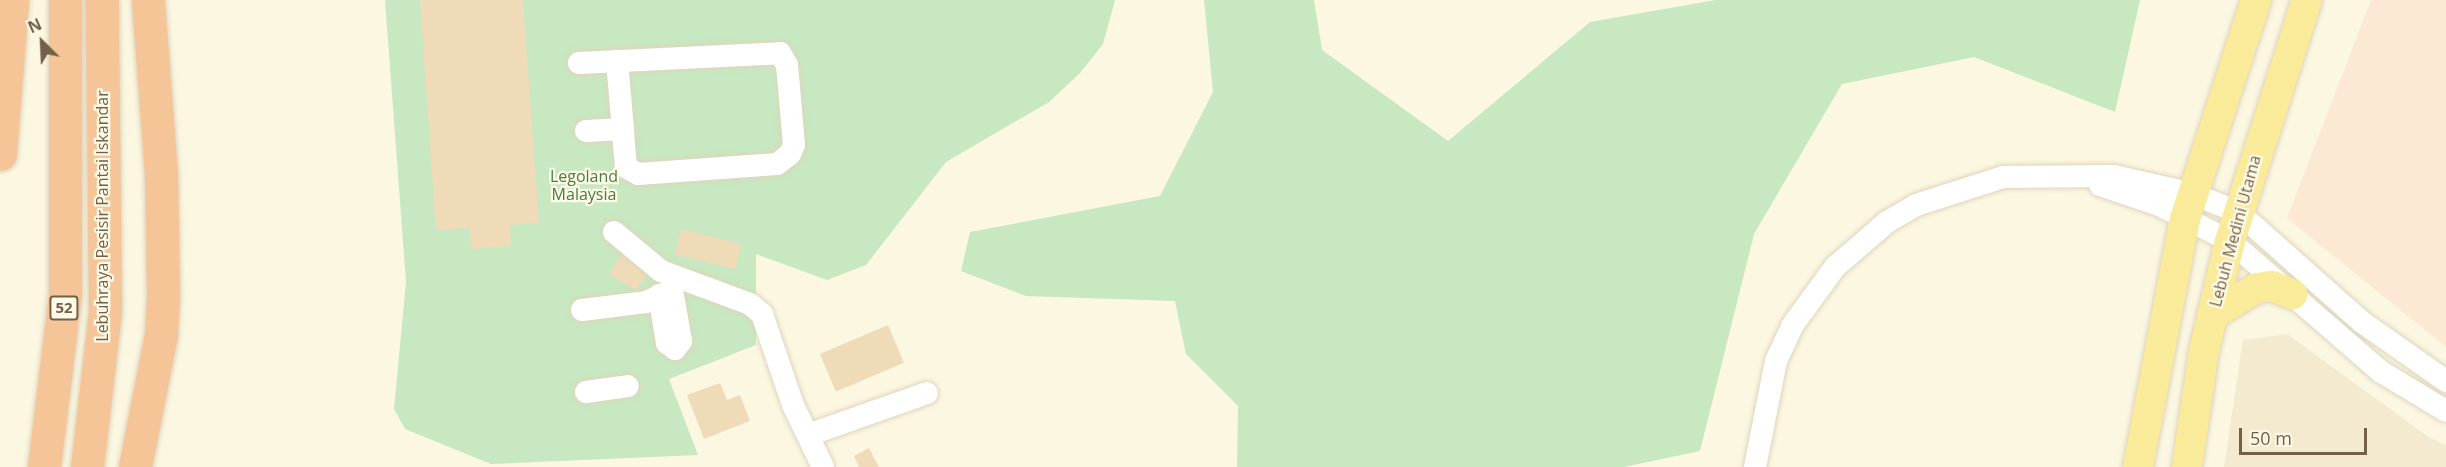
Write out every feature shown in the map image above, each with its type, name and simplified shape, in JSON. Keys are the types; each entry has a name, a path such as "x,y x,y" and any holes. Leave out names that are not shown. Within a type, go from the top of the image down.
{"highway":[{"path":"0,154 12,0"},
{"name":"52","path":"44,467 65,293 65,0"},
{"name":"Lebuhraya Pesisir Pantai Iskandar","path":"87,467 105,311 102,0"},
{"path":"135,467 161,335 163,296 161,174 148,0"}],"main road":[{"path":"2138,467 2189,206 2256,0"},
{"name":"Lebuh Medini Utama","path":"2187,467 2212,315 2230,241 2307,0"},
{"path":"2212,315 2257,288 2272,286 2292,294"}],"street":[{"path":"579,63 616,61 780,53 787,65 794,145 790,154 777,165 638,174 626,167 616,61"},
{"path":"586,130 622,129"},
{"path":"1755,467 1769,388 1792,326 1835,267 1858,245 1917,205 1956,189 2002,177 2114,176 2189,206 2238,212 2362,322 2446,381"},
{"path":"2189,206 2380,371 2446,411"},
{"path":"614,232 673,290 690,325"},
{"path":"582,310 646,302 673,290 750,304 770,330 808,435 823,467"},
{"path":"586,392 628,386"},
{"path":"808,435 927,393"}],"shaded area":[{"path":"2371,0 2446,0 2446,347 2287,218"},
{"path":"2287,334 2430,438 2446,445 2446,467 2224,467 2243,340"}],"green space":[{"name":"Legoland Malaysia","path":"385,0 1115,0 1103,44 1080,73 1049,102 946,162 866,265 827,280 756,254 756,345 669,379 698,455 491,464 405,429 394,409 406,282"},
{"path":"1204,0 1314,0 1322,50 1448,141 1590,22 1716,0 2140,0 2115,112 1974,57 1842,84 1754,234 1700,451 1624,467 1237,467 1238,406 1186,354 1175,301 1026,296 961,271 970,232 1160,196 1213,92"}],"building":[{"path":"420,0 523,0 539,223 510,225 511,246 471,249 469,228 436,230"},
{"path":"681,229 741,244 735,269 675,254"},
{"path":"622,252 650,268 637,291 609,275"},
{"path":"888,325 904,363 836,392 820,354"},
{"path":"720,383 727,400 740,395 750,421 704,439 687,395"},
{"path":"869,448 879,467 859,467 854,456"}]}
